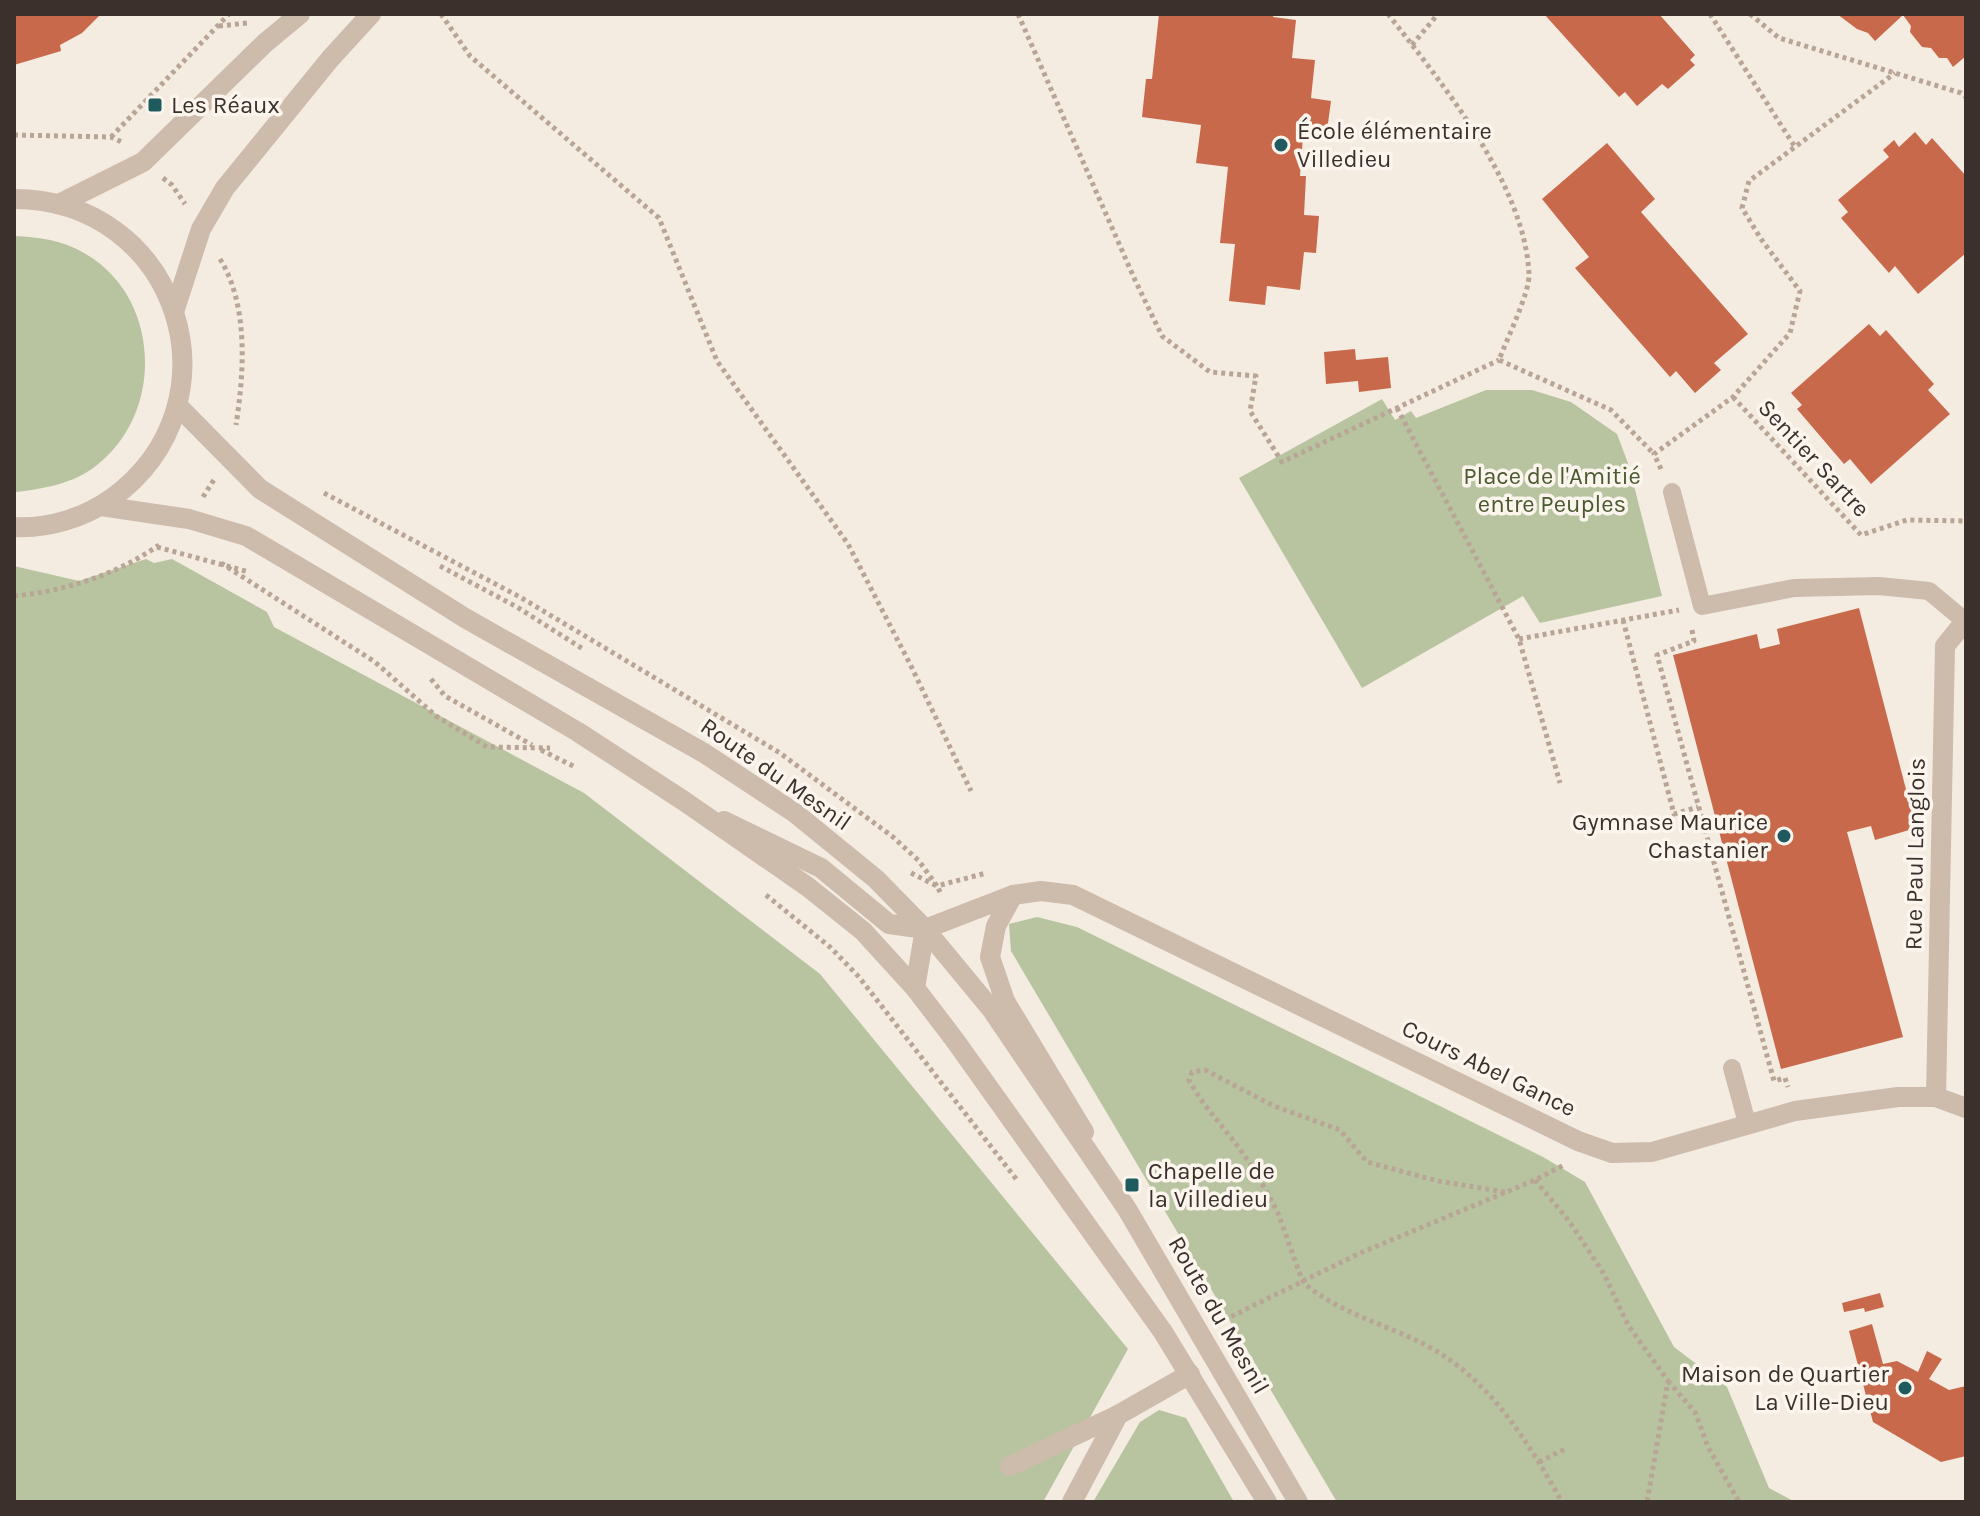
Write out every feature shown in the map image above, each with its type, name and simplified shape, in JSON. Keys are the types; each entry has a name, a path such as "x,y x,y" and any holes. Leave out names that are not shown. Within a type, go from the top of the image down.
{"street":[{"path":"59,204 143,162 265,43 300,14"},
{"path":"175,309 201,229 225,188 330,59 371,14"},
{"path":"14,199 59,204 97,218 130,242 157,272 175,309 184,357 178,406 166,436 149,464 127,487 101,506 65,521 14,527"},
{"name":"Route du Mesnil","path":"178,406 260,489 465,618 691,746 795,813 876,879 925,929 992,1010 1127,1209 1298,1502"},
{"path":"101,506 189,519 246,536 578,732 808,887 863,931 915,988 963,1052 1190,1374 1267,1502"},
{"name":"Rue Paul Langlois","path":"1936,1097 1945,646 1965,621"},
{"path":"684,801 821,868 889,924 925,929 915,988"},
{"name":"Cours Abel Gance","path":"925,929 1013,895 1041,891 1073,895 1578,1141 1612,1153 1652,1152 1795,1111 1898,1097 1936,1097 1966,1108"},
{"path":"1013,895 996,926 990,957 1005,1001 1056,1082 1127,1209"},
{"path":"1010,1466 1118,1415 1190,1374"},
{"path":"1072,1502 1118,1415"}],"lane":[{"path":"1672,492 1696,608 1794,588 1879,586 1929,591 1965,621"},
{"path":"1732,1068 1747,1123"}],"path":[{"path":"111,137 229,14"},
{"path":"441,14 470,56 659,218 717,361 848,544 971,791"},
{"path":"1018,14 1162,336 1210,372 1256,376 1250,411 1282,462 1499,360 1530,277 1522,233 1497,172 1458,105 1388,14"},
{"path":"1412,45 1438,14"},
{"path":"1710,14 1795,147"},
{"path":"1750,14 1779,38 1966,97"},
{"path":"1654,454 1733,397 1790,333 1800,291 1742,208 1749,181 1895,73"},
{"path":"1499,360 1611,410 1654,454 1672,492"},
{"name":"Sentier Sartre","path":"1733,397 1861,535 1907,520 1966,521"},
{"path":"1397,408 1519,639 1560,783"},
{"path":"313,487 520,597 780,753 893,837 919,861 937,886"},
{"path":"14,596 49,593 104,575 157,547 189,519"},
{"path":"157,547 257,575"},
{"path":"221,563 375,662 436,716 487,747 534,746 562,750"},
{"path":"1519,639 1696,608 1694,641 1657,655 1774,1081"},
{"path":"1623,620 1674,814 1698,807"},
{"path":"429,677 445,696 587,774"},
{"path":"760,890 830,947 859,977 1020,1185"},
{"path":"1505,1192 1438,1181 1367,1162 1340,1130 1274,1106 1205,1070 1192,1072 1189,1080 1265,1188 1287,1231 1302,1282 1332,1302 1426,1345 1467,1371 1496,1401 1539,1462 1562,1502"},
{"path":"1217,1324 1358,1254 1535,1180 1571,1160 1578,1141"},
{"path":"1535,1180 1569,1221 1604,1274 1628,1325 1668,1381 1695,1412 1708,1447 1739,1502"},
{"path":"1647,1502 1668,1381"},
{"path":"1539,1462 1565,1449"}],"green space":[{"path":"14,236 41,238 67,245 84,253 109,272 128,297 140,325 145,355 143,386 134,416 119,442 97,465 78,477 49,487 17,492 14,492"},
{"name":"Place de l'Amitié entre Peuples","path":"1486,390 1532,390 1571,402 1617,434 1629,466 1662,596 1540,623 1523,596 1362,688 1239,478 1382,399 1395,420 1411,411 1416,418"},
{"path":"146,559 154,563 172,559 267,612 274,627 584,793 820,974 1128,1349 1043,1502 14,1502 14,566 79,581"},
{"path":"1037,917 1077,927 1543,1157 1585,1182 1674,1347 1727,1387 1769,1488 1795,1502 1337,1502 1011,951 1009,924"},
{"path":"1159,1410 1186,1418 1234,1502 1093,1502 1140,1422"}],"building":[{"path":"14,14 101,14 82,33 60,45 61,51 14,65"},
{"path":"1159,14 1274,14 1273,17 1296,20 1292,58 1315,60 1311,98 1331,101 1326,138 1303,136 1300,176 1306,176 1304,215 1319,216 1316,253 1304,252 1300,290 1267,286 1265,305 1229,301 1235,244 1220,243 1228,167 1196,163 1201,125 1142,117 1146,79 1152,79"},
{"path":"1544,14 1659,14 1695,55 1690,60 1695,65 1668,89 1662,84 1637,106 1625,92 1619,97"},
{"path":"1837,14 1966,14 1966,56 1953,67 1947,58 1939,58 1931,48 1922,47 1910,32 1911,26 1903,15 1875,41 1868,33"},
{"path":"1915,132 1926,145 1932,138 1966,176 1966,253 1918,294 1895,266 1889,273 1841,218 1848,212 1838,200 1889,157 1883,150 1894,140 1899,147"},
{"path":"1607,143 1655,199 1641,212 1748,334 1714,363 1721,370 1695,393 1676,371 1670,377 1575,268 1589,257 1542,199"},
{"path":"1869,324 1880,336 1886,330 1934,384 1928,390 1950,414 1871,484 1850,459 1844,464 1797,409 1802,405 1791,393"},
{"path":"1355,349 1356,360 1388,357 1391,388 1359,392 1358,381 1326,384 1324,352"},
{"name":"Gymnase Maurice Chastanier","path":"1859,608 1916,828 1875,840 1871,826 1847,832 1903,1037 1781,1069 1673,655 1757,634 1760,649 1780,644 1777,629"},
{"path":"1880,1293 1884,1307 1865,1312 1864,1308 1844,1312 1842,1303"},
{"name":"Maison de Quartier La Ville-Dieu","path":"1872,1324 1883,1364 1897,1361 1918,1372 1927,1351 1942,1359 1929,1379 1949,1390 1966,1386 1966,1456 1941,1462 1873,1422 1849,1331"}],"place":[{"name":"Les Réaux","path":"155,105"},
{"name":"École élémentaire Villedieu","path":"1281,145"},
{"name":"Gymnase Maurice Chastanier","path":"1784,836"},
{"name":"Chapelle de la Villedieu","path":"1132,1185"},
{"name":"Maison de Quartier La Ville-Dieu","path":"1905,1388"}]}
